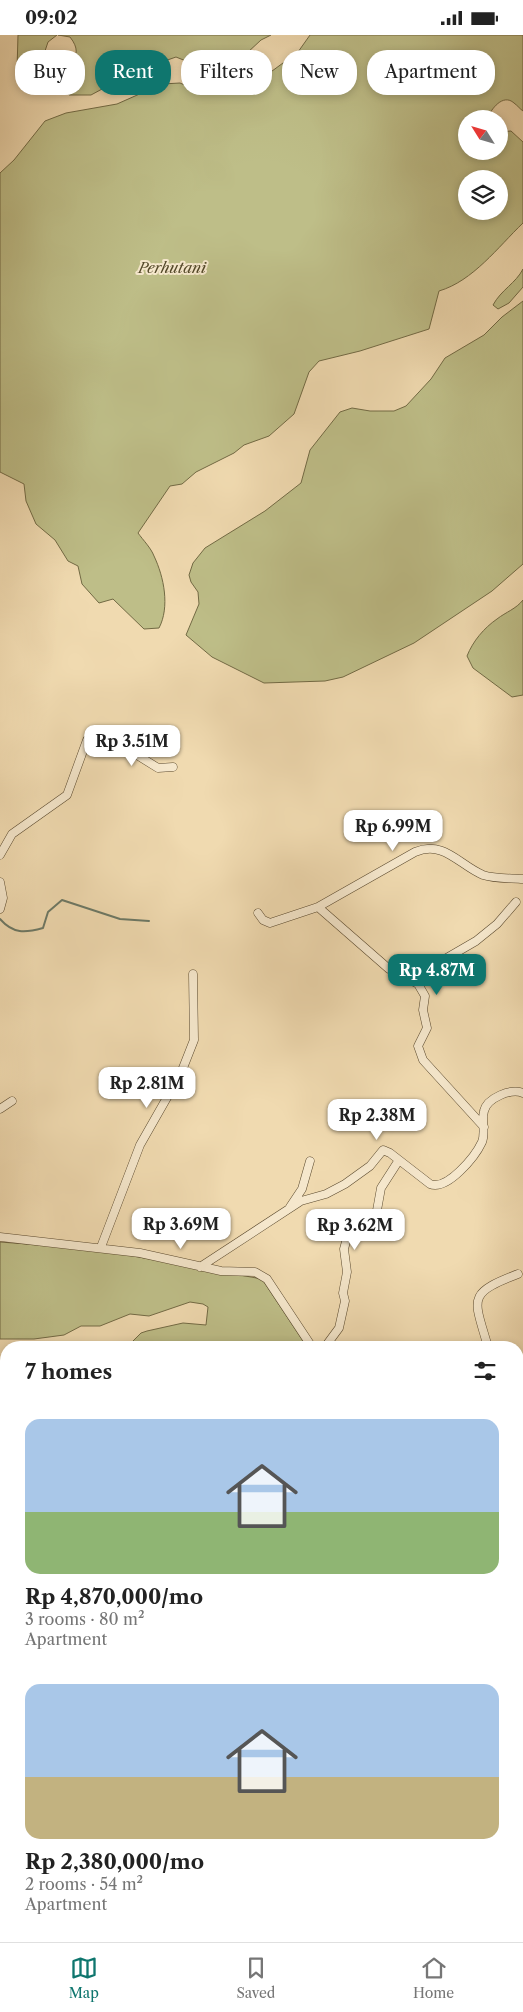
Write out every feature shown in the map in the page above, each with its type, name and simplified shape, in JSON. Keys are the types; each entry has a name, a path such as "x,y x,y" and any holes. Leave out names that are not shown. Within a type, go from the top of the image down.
{"street":[{"path":"0,855 8,839 18,828 67,795 87,740 104,744 116,742 158,769 173,767"},
{"path":"258,913 263,920 270,923 318,907 415,852 429,847 444,852 483,875 523,879"},
{"path":"0,881 3,898 0,909"},
{"path":"418,984 444,959 470,945 497,924 516,902"},
{"path":"318,907 389,969 418,984 426,996 422,1011 427,1028 418,1046 420,1054 484,1127"},
{"path":"101,1247 140,1145 181,1073 194,1040 193,975"},
{"path":"200,1267 302,1201 326,1194 345,1184 370,1166 383,1150 430,1184 438,1186 442,1184 462,1169 482,1141 483,1113 487,1106 502,1094 512,1091 523,1093"},
{"path":"0,1109 12,1101"},
{"path":"330,1341 338,1327 345,1301 343,1293 347,1272 344,1249 347,1238 352,1234 370,1231 374,1227 381,1188 399,1160"},
{"path":"287,1211 302,1189 310,1161"},
{"path":"0,1237 101,1247 140,1253 200,1267 261,1275 277,1293 308,1341"},
{"path":"486,1341 477,1307 477,1298 488,1286 518,1274"}],"green space":[{"path":"18,35 57,35 48,42 45,50 18,50"},
{"path":"58,35 271,35 261,40 250,50 181,50 181,59 176,57 171,59 171,50 95,50 95,93 91,95 85,95 85,50 76,50 70,37"},
{"name":"Perhutani","path":"310,35 523,35 523,111 510,100 498,103 492,110 458,110 458,160 508,160 508,131 511,131 523,142 523,223 463,280 439,291 429,329 360,351 319,361 309,372 294,414 269,436 244,445 234,453 196,472 182,484 170,486 138,533 149,547 161,573 165,602 159,628 144,629 113,599 99,603 82,584 78,566 68,561 55,540 36,524 26,501 24,484 0,472 0,173 14,160 45,121 66,113 117,104 137,95 171,95 171,84 181,83 181,95 272,95 272,71 282,64 282,95 357,95 357,50 299,50"},
{"path":"523,269 523,287 509,303 498,309 493,305 496,300"},
{"path":"523,301 523,564 492,591 414,643 343,677 325,681 264,683 212,657 186,635 199,604 198,592 191,582 189,575 193,563 205,548 265,511 301,483 310,450 340,412 352,408 370,411 394,411 406,406 431,379 445,358 484,335 502,317"},
{"path":"523,600 523,695 512,697 473,668 467,656 472,645 488,626"},
{"path":"0,1242 94,1249 262,1279 303,1341 133,1341 141,1333 183,1323 206,1325 208,1307 203,1304 190,1302 149,1316 130,1314 100,1326 81,1326 64,1335 34,1339 0,1339"}],"waterway":[{"path":"0,919 15,930 31,931 43,928 48,912 62,900 120,919 149,921"}]}
